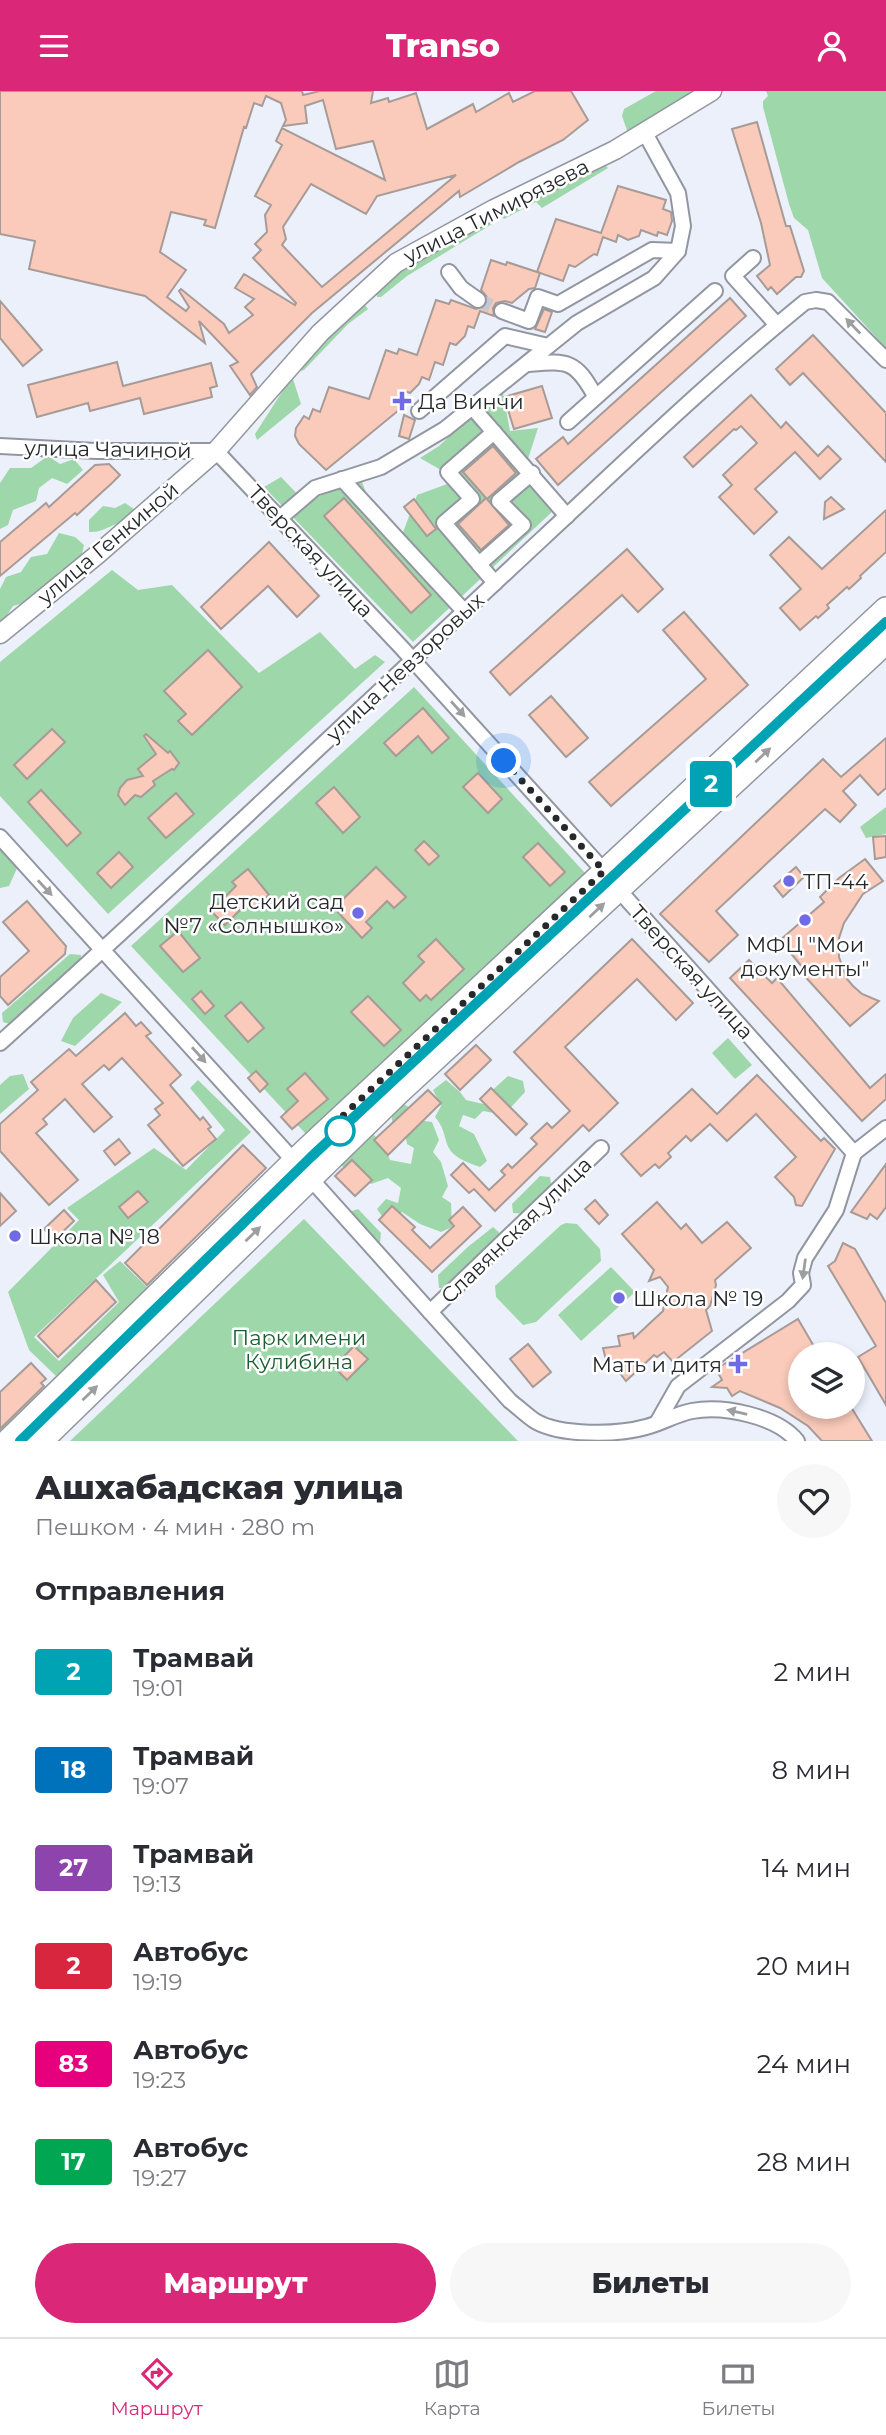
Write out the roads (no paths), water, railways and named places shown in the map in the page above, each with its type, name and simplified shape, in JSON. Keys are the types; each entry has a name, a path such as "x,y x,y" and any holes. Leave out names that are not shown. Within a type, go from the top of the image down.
{"main road":[{"path":"8,1441 294,1161 886,609"},
{"path":"41,1441 398,1093 886,642"}],"street":[{"name":"улица Тимирязева","path":"216,451 320,333 396,263 473,220 645,133 712,91"},
{"path":"281,518 314,488 381,467 445,429 577,323 654,278 678,251 683,226 678,193 645,133"},
{"path":"502,311 529,321 538,297 558,304 652,250 678,251"},
{"path":"753,258 733,276 777,325"},
{"path":"449,272 461,288 478,300"},
{"path":"568,422 715,291"},
{"name":"улица Невзоровых","path":"0,1043 104,950 567,516 805,302 828,302 886,360"},
{"path":"419,411 505,336 548,346"},
{"path":"525,364 558,361 576,368 595,396"},
{"path":"472,407 567,516"},
{"path":"494,432 448,472 472,499 444,523 495,583"},
{"name":"улица Чачиной","path":"0,446 96,451 216,451"},
{"name":"Тверская улица","path":"216,451 412,659 854,1153"},
{"name":"улица Генкиной","path":"0,633 98,554 216,451"},
{"path":"479,565 523,525 499,501 531,473"},
{"path":"342,479 464,611"},
{"path":"0,837 294,1161"},
{"path":"657,1423 678,1385 788,1301 803,1285 801,1273 805,1258 836,1210 854,1153 886,1128"},
{"name":"Славянская улица","path":"430,1312 601,1148"},
{"path":"310,1178 510,1401 537,1422 603,1437 646,1427 692,1411 724,1409 764,1419 797,1441"}],"tunnel":[{"path":"478,300 502,311"}],"tram line":[{"path":"20,1441 311,1157 886,622"},
{"name":"2","path":"20,1441 311,1157 886,622"}],"place":[{"name":"Да Винчи","path":"402,401"},
{"name":"ТП-44","path":"789,881"},
{"name":"Детский сад №7 «Солнышко»","path":"358,913"},
{"name":"МФЦ \"Мои документы\"","path":"805,920"},
{"name":"Школа № 18","path":"15,1236"},
{"name":"Школа № 19","path":"619,1298"},
{"name":"Мать и дитя","path":"738,1364"}],"park label":[{"name":"Парк имени Кулибина","path":"299,1349"}]}
